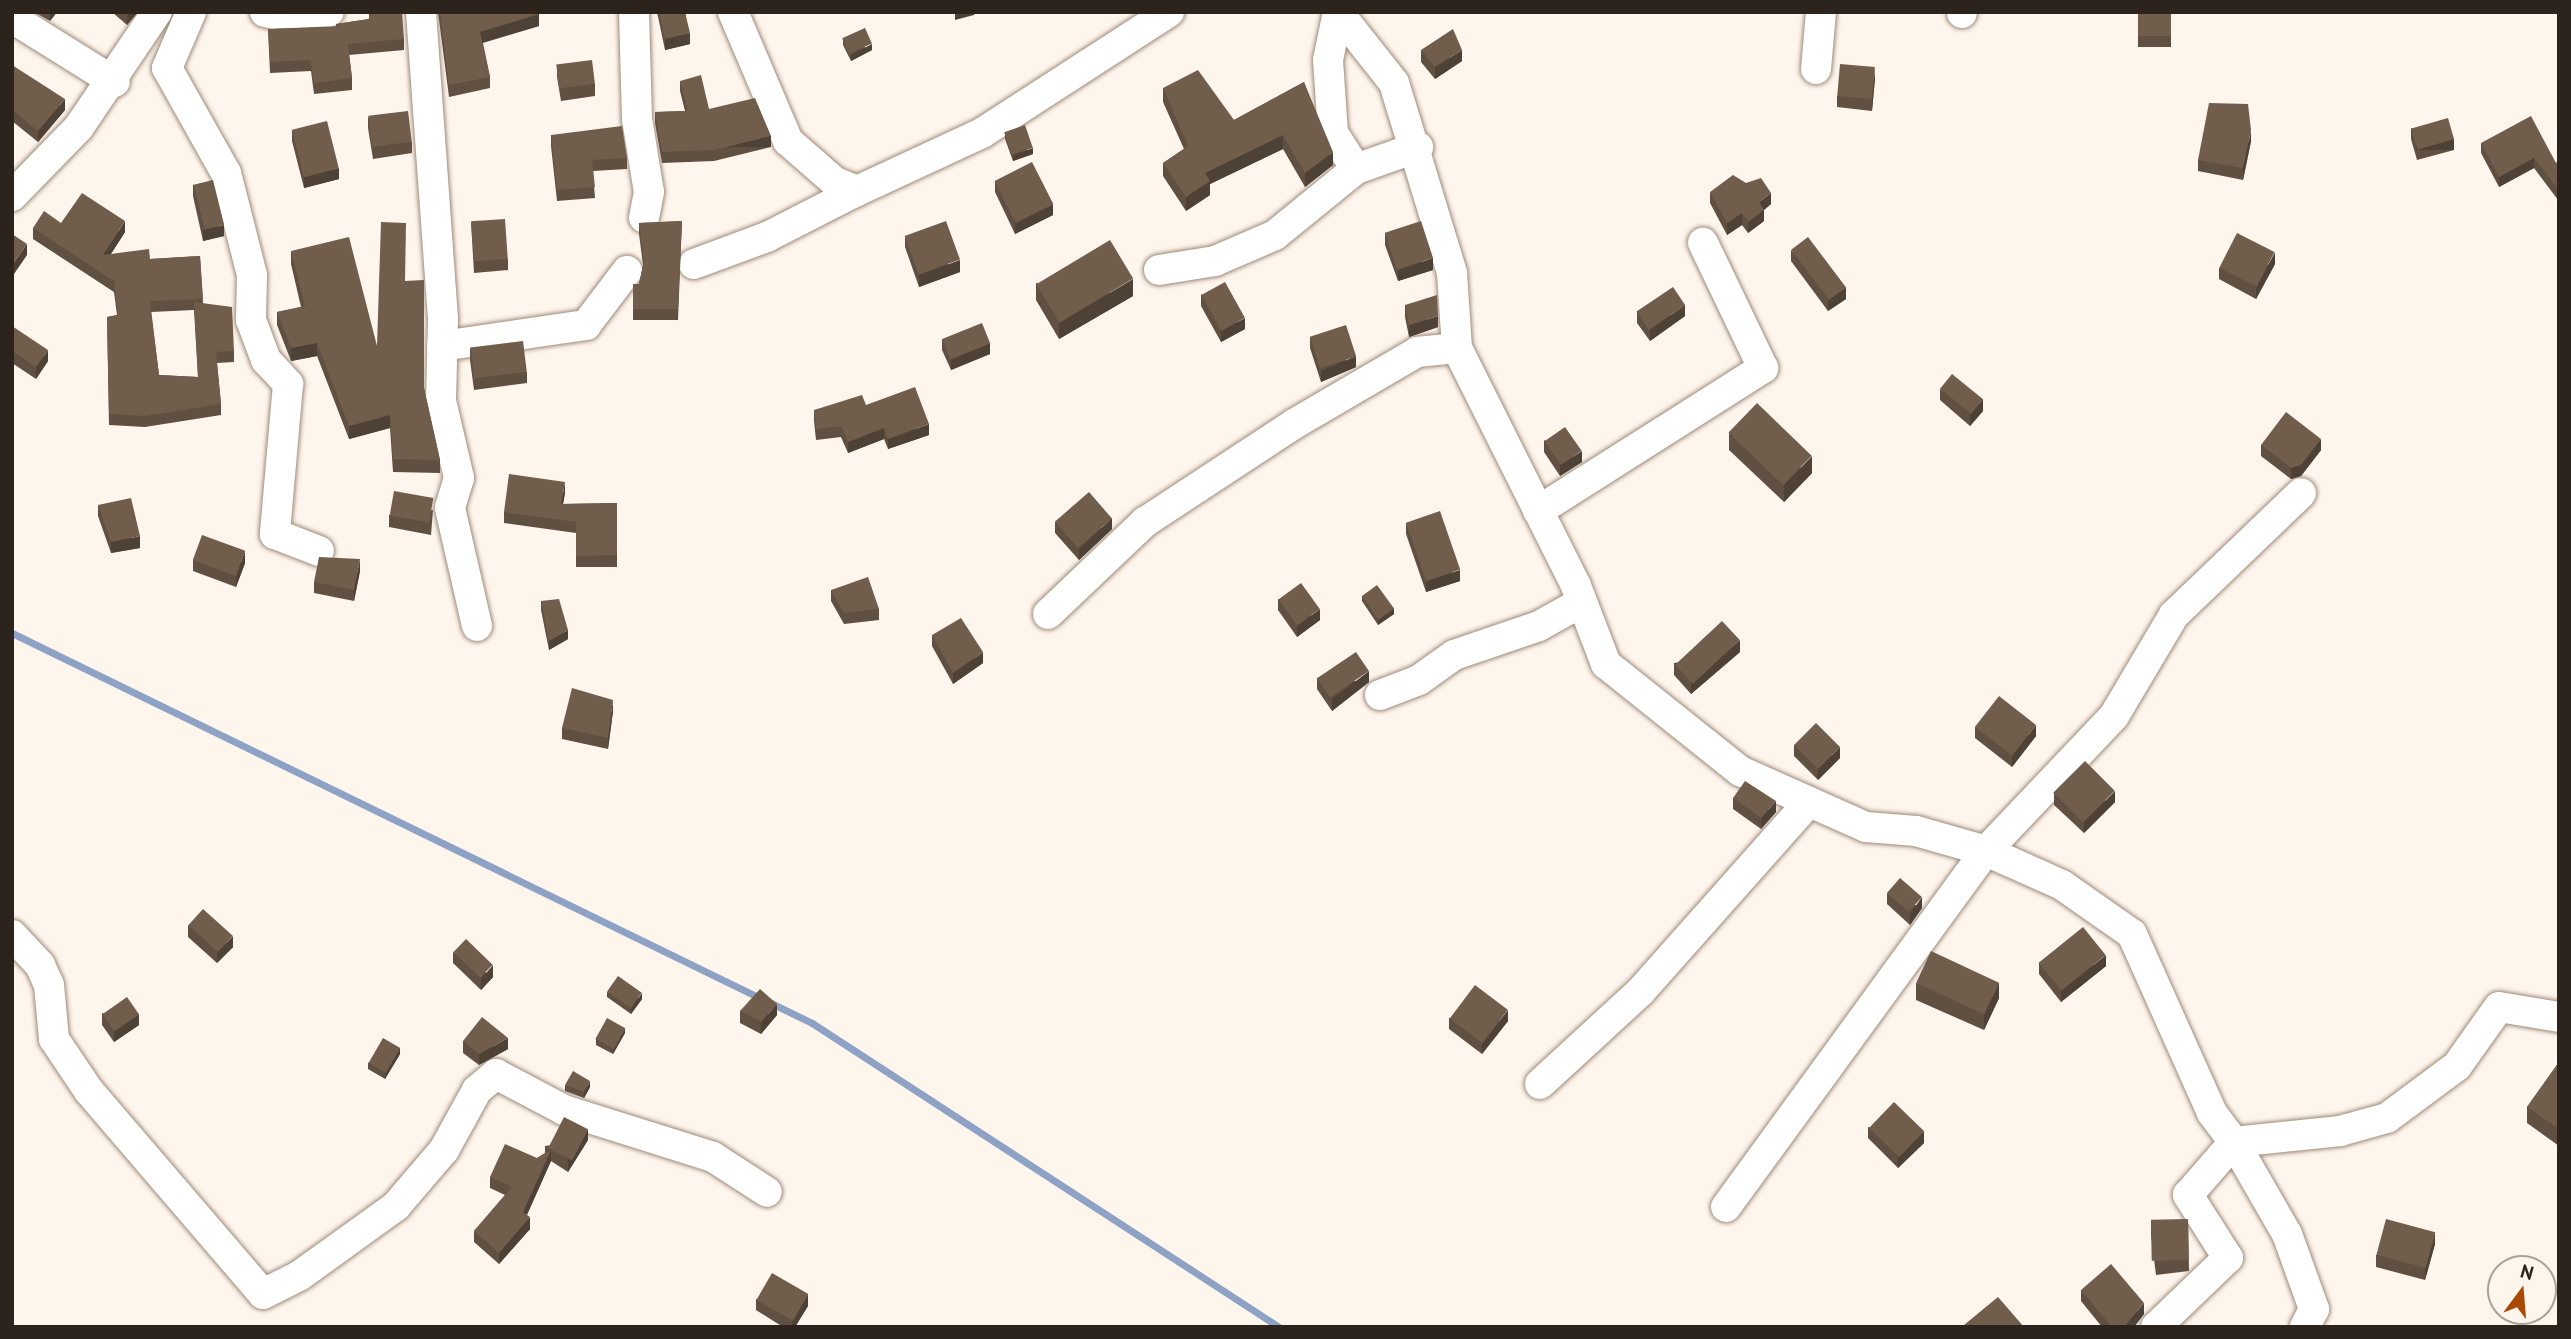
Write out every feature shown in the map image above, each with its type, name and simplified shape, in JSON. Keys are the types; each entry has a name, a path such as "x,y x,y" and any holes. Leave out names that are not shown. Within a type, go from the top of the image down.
{"street":[{"path":"12,196 115,82 157,12"},
{"path":"191,12 167,68 226,173 252,275 251,320 267,360 288,384 275,534 319,551"},
{"path":"265,12 286,17 329,12"},
{"path":"421,12 442,346 441,401 459,478 450,508 477,626"},
{"path":"634,12 637,118 649,192 643,218"},
{"path":"733,12 788,141 835,182 857,191"},
{"path":"694,264 767,237 857,191 982,133 1169,12"},
{"path":"1338,12 1394,83 1418,147 1452,273 1457,348 1582,602 1606,664 1740,771 1866,827 1893,826 1986,851 2062,885 2132,934 2212,1113 2234,1142 2287,1234 2314,1309 2305,1327"},
{"path":"1338,12 1328,60 1333,134 1356,169"},
{"path":"1816,69 1821,12"},
{"path":"12,18 115,82"},
{"path":"1160,271 1215,261 1275,235 1356,169 1418,147"},
{"path":"1538,511 1763,368 1703,243"},
{"path":"442,346 586,325 627,271"},
{"path":"1048,614 1145,522 1294,424 1417,352 1457,348"},
{"path":"1726,1208 1986,851 2114,716 2174,615 2301,493"},
{"path":"1380,695 1419,680 1454,655 1539,626 1582,602"},
{"path":"1540,1084 1641,991 1809,802"},
{"path":"12,935 40,965 49,985 54,1039 89,1091 263,1294 396,1206 444,1150 477,1090 496,1074 564,1110 713,1157 767,1192"},
{"path":"2156,1327 2228,1258 2188,1195 2234,1142 2340,1131 2387,1118 2457,1066 2499,1007 2559,1017"}],"building":[{"path":"369,12 402,12 404,39 348,44 352,78 314,83 311,60 270,62 268,29 340,26 336,24 369,19"},
{"path":"440,12 539,14 480,32 490,77 449,85"},
{"path":"659,12 685,12 690,33 665,39"},
{"path":"2138,12 2171,12 2171,36 2138,36"},
{"path":"865,28 872,44 849,54 842,38"},
{"path":"1453,29 1462,50 1435,67 1421,50"},
{"path":"592,60 595,84 559,88 556,64"},
{"path":"1840,64 1875,67 1872,99 1837,96"},
{"path":"12,65 65,99 38,131 12,110"},
{"path":"1198,70 1234,120 1304,82 1333,152 1305,173 1283,135 1205,173 1210,181 1186,197 1163,163 1188,146 1163,88"},
{"path":"701,75 709,109 755,98 771,136 714,150 662,152 655,112 688,111 680,81"},
{"path":"2209,103 2248,104 2251,130 2243,168 2198,160"},
{"path":"408,111 412,142 372,147 368,116"},
{"path":"2531,116 2556,163 2559,161 2558,189 2534,158 2499,177 2481,143"},
{"path":"2448,118 2454,139 2418,150 2411,128"},
{"path":"327,121 339,169 304,177 292,130"},
{"path":"1025,125 1033,148 1012,155 1004,132"},
{"path":"622,126 627,158 592,160 595,187 557,190 551,135"},
{"path":"1032,162 1053,204 1016,223 995,181"},
{"path":"1733,175 1746,183 1761,178 1771,193 1759,202 1764,210 1748,222 1742,213 1727,223 1710,192"},
{"path":"213,180 224,225 205,229 194,185"},
{"path":"82,193 125,221 103,255 149,249 150,259 200,256 203,299 150,301 159,375 198,377 194,302 232,307 234,351 216,352 221,404 145,416 109,414 107,317 118,315 114,281 33,228 44,211 61,223"},
{"path":"505,219 508,259 474,261 471,221"},
{"path":"682,221 678,309 633,309 633,284 639,284 644,261 639,223"},
{"path":"946,221 960,260 919,275 905,236"},
{"path":"1421,221 1433,258 1397,270 1385,233"},
{"path":"381,222 406,223 405,281 424,280 424,388 440,460 393,459 390,415 349,426 317,343 291,348 277,312 305,306 291,251 349,237 377,346"},
{"path":"2237,233 2274,252 2257,287 2219,268"},
{"path":"12,234 27,244 12,265"},
{"path":"1808,237 1846,287 1829,300 1791,250"},
{"path":"1110,240 1133,279 1059,323 1036,284"},
{"path":"1225,282 1245,318 1221,331 1201,295"},
{"path":"1673,287 1685,305 1649,330 1637,312"},
{"path":"1437,295 1438,316 1409,325 1405,305"},
{"path":"982,323 990,343 950,360 942,339"},
{"path":"1346,325 1356,356 1320,368 1310,337"},
{"path":"12,326 48,350 36,367 12,351"},
{"path":"523,341 527,372 474,378 470,347"},
{"path":"1952,374 1983,399 1971,414 1940,389"},
{"path":"915,387 929,424 888,439 884,428 848,442 841,426 816,429 814,410 862,395 866,405"},
{"path":"1757,403 1812,456 1783,485 1729,432"},
{"path":"2286,412 2321,439 2301,465 2291,468 2261,445"},
{"path":"1565,427 1582,451 1561,465 1545,441"},
{"path":"509,474 565,482 561,504 617,503 617,555 576,556 576,522 504,512"},
{"path":"394,491 433,498 429,523 390,516"},
{"path":"1089,492 1112,518 1078,548 1055,522"},
{"path":"131,498 140,536 111,542 98,505"},
{"path":"1440,511 1460,570 1426,581 1406,523"},
{"path":"202,535 245,551 236,576 193,560"},
{"path":"319,557 360,559 354,590 314,582"},
{"path":"868,577 879,609 844,613 831,590"},
{"path":"1301,583 1320,609 1297,625 1278,599"},
{"path":"1377,585 1394,608 1379,620 1362,596"},
{"path":"559,599 568,630 549,641 541,601"},
{"path":"961,618 983,652 953,673 932,635"},
{"path":"1722,621 1740,640 1693,684 1675,665"},
{"path":"1356,652 1369,671 1330,697 1317,678"},
{"path":"572,688 613,700 608,738 562,728"},
{"path":"1999,696 2036,725 2012,756 1975,727"},
{"path":"1816,723 1840,747 1818,769 1794,745"},
{"path":"2085,761 2115,791 2083,823 2053,793"},
{"path":"1745,781 1776,801 1761,818 1733,798"},
{"path":"1900,878 1922,897 1909,912 1887,893"},
{"path":"203,909 233,936 218,952 188,925"},
{"path":"2083,927 2106,955 2061,991 2039,963"},
{"path":"466,939 493,965 480,978 453,952"},
{"path":"1931,951 1999,983 1984,1014 1916,983"},
{"path":"618,976 642,993 631,1008 607,992"},
{"path":"1475,985 1508,1010 1482,1043 1450,1019"},
{"path":"760,989 777,1004 761,1022 740,1011"},
{"path":"127,997 139,1014 114,1031 102,1014"},
{"path":"482,1017 508,1038 479,1054 463,1041"},
{"path":"607,1018 625,1028 614,1049 595,1039"},
{"path":"383,1038 400,1048 386,1073 368,1063"},
{"path":"2559,1062 2559,1129 2527,1107"},
{"path":"573,1071 590,1081 584,1092 565,1085"},
{"path":"1894,1102 1924,1131 1899,1157 1869,1128"},
{"path":"564,1117 588,1129 572,1160 548,1148"},
{"path":"505,1144 537,1158 551,1150 523,1212 530,1217 499,1253 474,1231 512,1187 490,1177"},
{"path":"2188,1219 2189,1260 2152,1261 2151,1220"},
{"path":"2386,1219 2435,1232 2426,1268 2376,1255"},
{"path":"2111,1264 2144,1303 2124,1327 2112,1327 2081,1290"},
{"path":"772,1273 808,1294 793,1321 756,1300"},
{"path":"1998,1297 2024,1327 1965,1327 1964,1325"}],"waterway":[{"path":"12,633 760,998"},
{"path":"771,1003 812,1023 1279,1327"}]}
